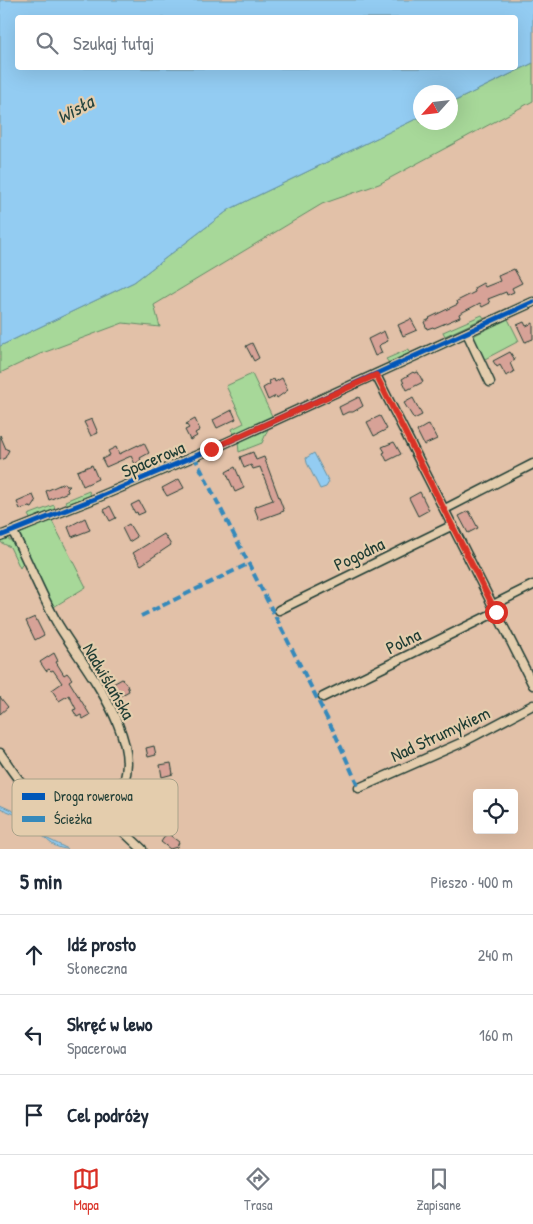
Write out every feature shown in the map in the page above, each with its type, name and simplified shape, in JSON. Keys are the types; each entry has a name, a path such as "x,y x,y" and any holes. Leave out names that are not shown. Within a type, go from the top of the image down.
{"street":[{"name":"Spacerowa","path":"0,536 222,445 533,302"},
{"path":"467,333 490,382"},
{"path":"376,375 533,685"},
{"path":"445,509 533,464"},
{"name":"Pogodna","path":"279,610 453,525"},
{"name":"Nadwiślańska","path":"13,532 56,620 113,713 123,737 128,768 125,779"},
{"name":"Polna","path":"323,696 495,608 533,584"},
{"name":"Nad Strumykiem","path":"359,788 463,742 533,705"},
{"path":"0,753 19,779"},
{"path":"128,836 142,849"}],"green space":[{"path":"533,63 533,101 379,184 322,204 154,305 160,327 123,323 40,354 0,373 0,346 134,282 230,209 413,120 413,130 458,130 458,100"},
{"path":"482,315 484,318 445,336 443,332"},
{"path":"508,319 519,341 483,360 473,338 475,335"},
{"path":"409,349 410,355 390,364 386,359"},
{"path":"252,374 273,418 234,435 232,429 244,423 226,386"},
{"path":"268,429 262,443 239,452 238,442"},
{"path":"89,491 91,496 68,505 65,501"},
{"path":"54,505 55,510 31,520 28,515"},
{"path":"51,519 86,587 52,608 20,543 20,534"},
{"path":"6,537 12,542 23,563 20,568 10,547 0,542 0,539"}],"water":[{"name":"Wisła","path":"0,0 533,0 533,63 458,100 458,85 413,85 413,120 230,209 134,282 0,346"},
{"path":"314,453 329,482 326,487 320,489 306,458"},
{"path":"0,805 12,810 12,813 0,808"},
{"path":"43,836 68,849 55,846"}],"building":[{"path":"514,269 522,283 512,288 514,292 507,295 506,292 488,299 490,303 482,307 480,303 459,314 460,317 427,329 424,322 429,318 458,304 457,301 475,292 474,288 483,283 485,287 500,281 498,276"},
{"path":"411,319 417,330 403,336 398,325"},
{"path":"524,322 526,326 533,323 533,339 525,342 517,325"},
{"path":"384,331 388,341 379,346 382,353 375,356 368,339"},
{"path":"252,343 259,358 254,361 246,346"},
{"path":"510,352 515,360 510,363 514,372 506,376 500,365 497,367 493,361"},
{"path":"413,372 418,372 423,382 407,390 402,379"},
{"path":"282,378 288,390 277,398 276,396 268,400 263,388 270,384 269,381 274,379 275,382"},
{"path":"359,397 363,406 353,412 342,415 339,407"},
{"path":"413,398 422,415 414,419 404,403"},
{"path":"232,410 236,419 217,428 213,420"},
{"path":"380,416 387,429 374,436 367,422"},
{"path":"92,419 98,433 91,436 84,422"},
{"path":"195,419 200,430 195,433 197,436 190,440 185,430 189,428 186,424"},
{"path":"429,424 437,439 424,445 417,431"},
{"path":"0,435 6,449 9,450 5,458 0,460"},
{"path":"394,442 401,454 387,461 382,447"},
{"path":"144,443 149,453 140,458 141,460 135,464 131,456 106,467 102,459 110,455 108,451 116,447 119,454"},
{"path":"253,452 256,460 264,457 284,511 259,520 254,507 273,500 260,467 253,469 251,465 244,468 240,457"},
{"path":"92,465 98,479 83,486 77,471"},
{"path":"235,467 244,488 235,492 226,472"},
{"path":"179,479 184,488 167,496 162,488"},
{"path":"64,483 66,486 70,486 67,489 68,492 49,500 46,491"},
{"path":"420,492 429,510 418,516 409,498"},
{"path":"33,495 36,502 32,508 20,509 17,502"},
{"path":"139,501 145,512 138,515 131,505"},
{"path":"110,506 116,518 110,521 104,510"},
{"path":"469,511 478,528 468,533 459,516"},
{"path":"85,518 90,530 72,537 68,527"},
{"path":"129,524 137,537 129,542 122,528"},
{"path":"164,534 171,545 141,565 133,553"},
{"path":"35,617 44,635 35,640 26,621"},
{"path":"54,653 58,661 56,662 64,675 67,673 72,679 69,681 90,715 83,719 81,715 77,717 73,710 76,709 69,695 59,701 52,690 62,683 53,670 49,669 46,671 40,662"},
{"path":"122,679 129,691 120,696 113,684"},
{"path":"0,697 8,707 0,714"},
{"path":"154,746 156,755 148,757 146,748"},
{"path":"171,763 173,774 162,777 160,765"},
{"path":"165,836 171,836 179,842 177,847 170,849 161,842"}],"marked path":[{"path":"194,456 336,736 359,788"},
{"path":"141,616 248,564"}],"cycle path":[{"path":"0,536 94,499 221,445 533,302"}],"route":[{"path":"211,449 376,375 496,612"}]}
